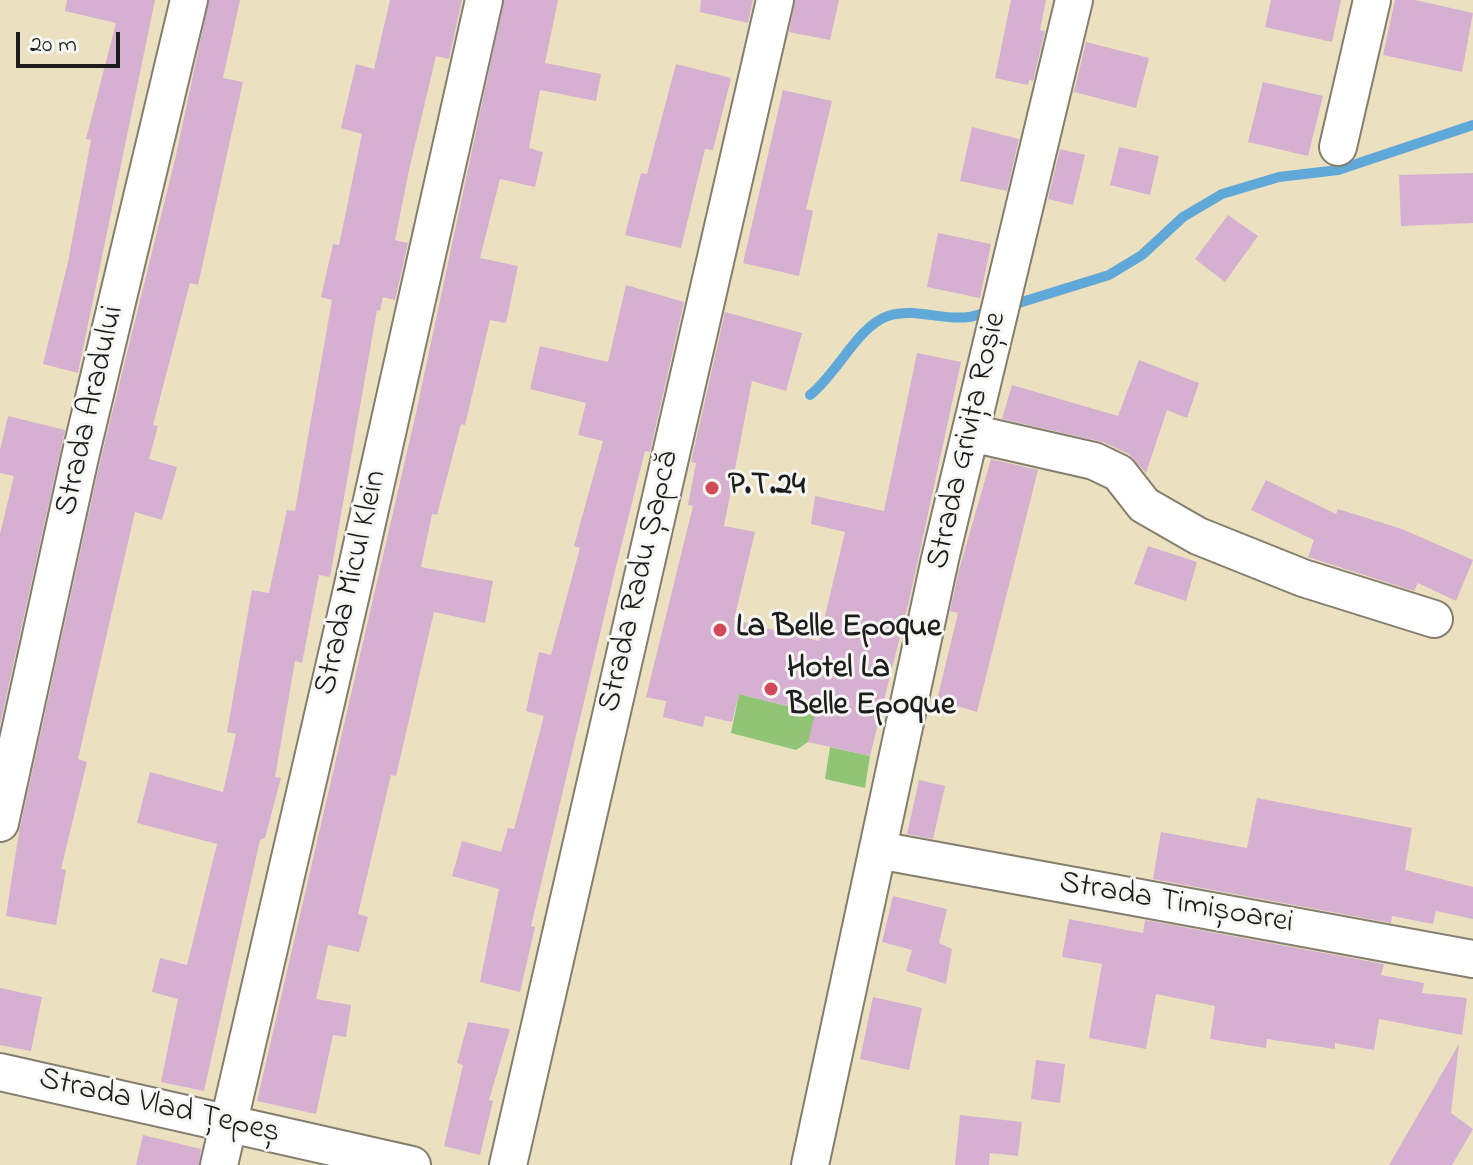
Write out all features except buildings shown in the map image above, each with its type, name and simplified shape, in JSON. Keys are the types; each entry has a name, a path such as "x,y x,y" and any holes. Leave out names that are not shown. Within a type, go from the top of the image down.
{"street":[{"name":"Strada Aradului","path":"0,823 80,457 189,0"},
{"name":"Strada Micul Klein","path":"219,1165 484,0"},
{"name":"Strada Radu Șapcă","path":"508,1165 775,0"},
{"name":"Strada Grivița Roșie","path":"810,1165 940,559 1074,0"},
{"path":"1338,147 1372,0"},
{"path":"971,433 1094,461 1119,473 1144,505 1198,536 1303,578 1434,619"},
{"name":"Strada Timișoarei","path":"878,850 1473,959"},
{"name":"Strada Vlad Țepeș","path":"0,1072 412,1165"}],"green space":[{"path":"739,694 815,713 817,736 796,750 731,733"},
{"path":"830,747 870,756 865,788 825,779"}],"waterway":[{"path":"1009,306 1109,275 1142,255 1183,217 1222,194 1279,177 1338,170 1473,125"},
{"path":"810,395 877,321 908,313 959,318 993,310"}],"place":[{"name":"P.T.24","path":"712,488"},
{"name":"La Belle Epoque","path":"720,630"},
{"name":"Hotel La Belle Epoque","path":"771,689"}]}
